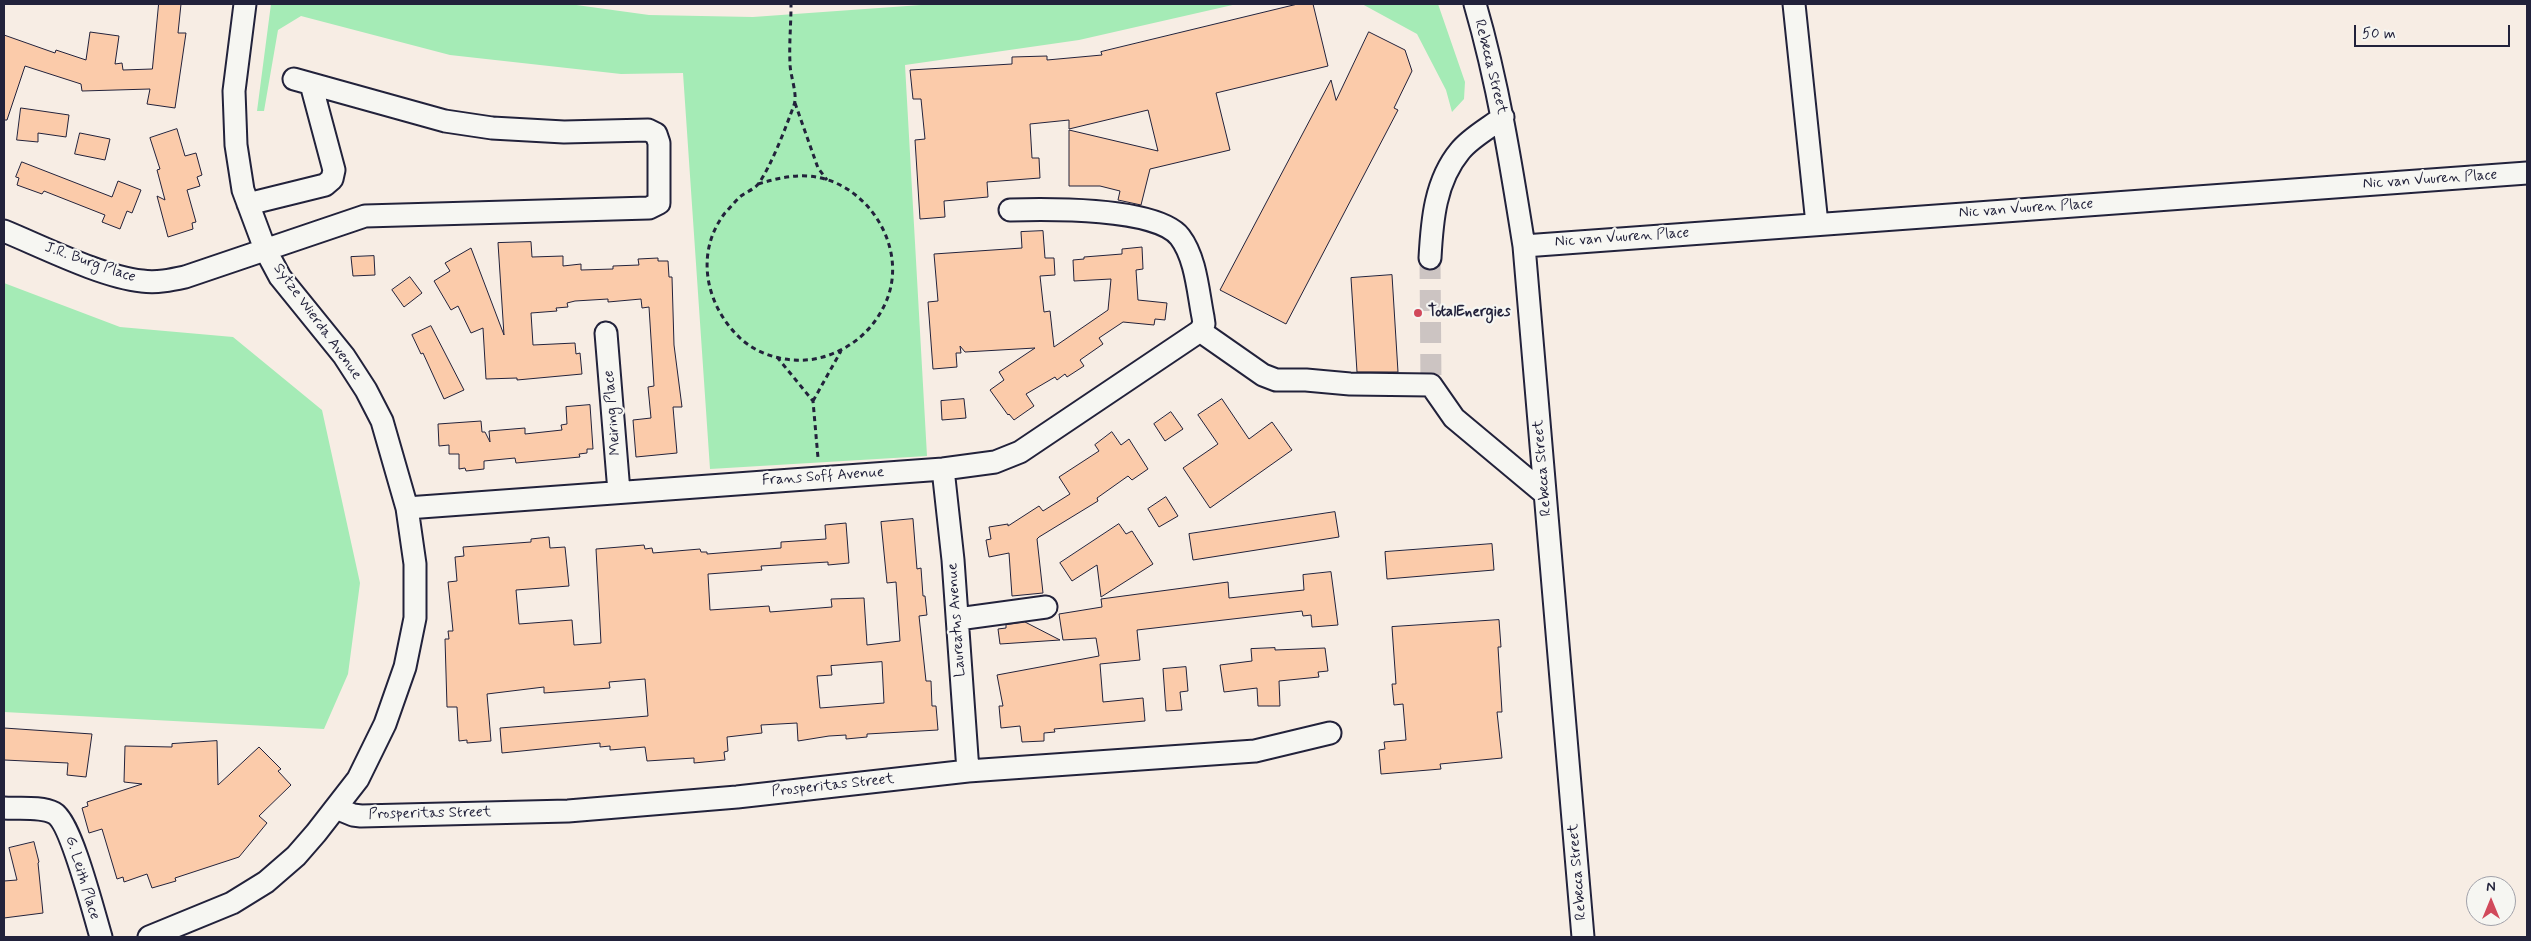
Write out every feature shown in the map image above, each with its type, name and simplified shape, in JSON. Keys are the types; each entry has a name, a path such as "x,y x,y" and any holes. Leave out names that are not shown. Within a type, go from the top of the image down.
{"street":[{"name":"Sytze Wierda Avenue","path":"148,937 224,907 266,882 296,856 358,779 382,732 405,667 414,618 415,564 407,508 391,446 366,390 344,356 280,277 265,249 248,204 238,164 234,116 234,91 245,4"},
{"name":"Rebecca Street","path":"1474,4 1492,64 1503,117 1524,246 1583,937"},
{"path":"1794,4 1817,224"},
{"name":"J.R. Burg Place","path":"4,231 107,272 144,282 158,282 185,276 365,216 649,208 659,203 659,143 656,134 648,130 564,132 492,128 445,121 303,82 334,170 332,179 325,185 248,204"},
{"path":"1430,258 1432,220 1444,175 1460,150 1503,117"},
{"name":"Nic van Vuuren Place","path":"1524,246 2527,173"},
{"path":"1010,210 1086,210 1151,220 1170,227 1180,236 1190,256 1204,324 1200,331 1263,375 1285,381 1306,380 1350,384 1431,385 1454,418 1545,494"},
{"name":"Frans Soff Avenue","path":"407,508 820,476 943,469 1008,458 1200,331"},
{"name":"Meiring Place","path":"606,334 619,492"},
{"name":"Laureatus Avenue","path":"943,469 958,619 968,771"},
{"path":"958,619 1046,607"},
{"name":"Prosperitas Street","path":"336,808 361,816 568,811 736,797 968,771 1255,751 1330,734"},
{"name":"G. Leith Place","path":"4,808 48,811 59,817 70,837 101,937"}],"path":[{"path":"791,6 790,64 795,103 818,168 827,180"},
{"path":"758,184 774,154 795,103"},
{"path":"809,176 827,180 854,193 872,210 884,231 891,254 892,278 886,302 874,324 857,341 842,349 813,360 789,360 766,354 745,342 727,326 715,306 708,283 707,259 713,236 724,214 740,197 758,184 784,177 809,176"},
{"path":"813,401 842,349"},
{"path":"777,357 813,401 820,476"}],"green space":[{"path":"271,4 569,4 649,15 753,17 935,4 1237,4 1079,40 905,65 927,456 710,469 683,73 621,74 450,55 301,16 278,30 264,111 257,111"},
{"path":"1362,4 1438,4 1465,82 1464,99 1452,112 1446,90 1417,34"},
{"path":"4,283 120,327 233,337 322,410 360,583 348,674 324,729 4,712"}],"building":[{"path":"159,4 181,4 178,33 186,33 175,108 147,104 150,89 82,91 81,84 25,66 7,120 4,120 4,35 55,53 56,50 86,60 90,32 119,36 115,64 122,63 123,70 152,69"},
{"path":"1298,4 1313,4 1328,66 1216,93 1230,150 1150,169 1141,205 1118,200 1120,191 1100,186 1069,186 1069,130 1158,151 1148,110 1069,129 1069,120 1030,124 1032,158 1039,158 1040,178 987,182 988,197 944,201 945,217 920,219 915,140 925,139 921,99 913,99 910,70 1012,64 1012,57 1047,56 1047,60 1102,55 1101,52"},
{"path":"1369,32 1405,50 1412,71 1394,108 1398,110 1286,324 1220,290 1331,80 1336,100"},
{"path":"21,108 69,115 66,137 38,133 38,142 17,140"},
{"path":"177,129 185,156 196,153 202,175 197,177 200,186 187,190 196,222 192,223 193,229 168,237 157,196 165,200 157,170 160,169 150,138"},
{"path":"80,133 110,139 105,160 75,154"},
{"path":"22,162 112,197 118,181 141,190 132,213 127,211 120,229 102,222 105,215 44,191 42,194 17,185 19,178 16,177"},
{"path":"1043,231 1045,258 1054,258 1055,275 1040,276 1044,312 1050,311 1054,347 1108,310 1111,279 1074,281 1073,260 1084,259 1084,257 1122,254 1122,249 1142,247 1143,269 1136,270 1138,300 1167,303 1165,320 1155,319 1154,325 1123,322 1099,338 1103,344 1080,360 1084,366 1067,377 1065,374 1057,380 1055,377 1026,394 1034,406 1014,420 1008,415 990,390 1004,380 999,372 1035,348 965,352 960,346 961,353 956,353 957,367 933,369 928,302 938,301 934,254 1022,248 1021,232"},
{"path":"531,242 532,257 563,256 563,266 581,264 581,270 613,269 613,266 639,265 638,259 658,258 658,261 668,261 669,277 672,277 674,345 682,407 673,407 677,453 636,457 633,420 651,418 648,387 654,386 649,307 642,308 641,299 608,302 608,299 575,301 567,303 568,307 556,308 557,311 531,313 533,345 575,343 576,354 580,353 582,374 517,380 517,378 486,379 483,328 471,333 458,306 451,310 434,281 450,271 445,263 471,248 504,335 498,243"},
{"path":"374,256 375,275 353,276 351,257"},
{"path":"1392,275 1398,372 1357,372 1351,278"},
{"path":"410,277 422,293 404,307 392,290"},
{"path":"431,326 464,390 444,399 423,353 421,354 412,335"},
{"path":"964,399 966,418 942,420 941,401"},
{"path":"1222,399 1249,439 1272,422 1292,450 1210,508 1183,468 1218,444 1198,415"},
{"path":"590,405 593,449 587,449 587,453 579,454 580,457 516,463 515,458 484,461 484,469 466,471 465,468 459,469 459,454 449,454 449,445 439,446 438,424 481,421 482,432 485,432 490,442 489,431 525,428 525,434 562,430 561,425 567,424 566,407"},
{"path":"1171,412 1183,429 1165,441 1154,424"},
{"path":"1112,432 1121,445 1129,439 1148,469 1132,480 1128,476 1097,498 1098,501 1039,537 1037,539 1043,593 1012,596 1009,553 989,557 986,540 991,539 989,527 1008,524 1008,526 1039,506 1043,511 1070,494 1059,477 1099,451 1095,445"},
{"path":"1166,497 1178,516 1159,527 1148,509"},
{"path":"1335,512 1339,537 1193,560 1189,534"},
{"path":"913,519 917,569 921,568 923,596 925,596 927,615 919,616 926,681 931,681 932,706 936,706 938,730 867,734 867,737 846,739 846,735 829,736 798,741 797,723 761,725 762,733 727,737 728,751 724,752 725,760 694,763 694,758 647,761 645,747 610,750 610,746 600,747 600,743 502,753 500,728 648,716 645,679 609,682 610,688 544,693 544,687 487,694 491,741 467,743 467,740 459,741 457,707 447,707 445,639 449,639 448,631 453,631 448,582 457,581 455,557 464,556 463,547 531,542 531,539 549,537 550,548 565,547 569,586 516,590 519,624 572,620 574,645 601,643 596,549 644,545 645,549 652,548 653,553 700,549 701,552 707,552 707,554 781,548 781,542 826,539 825,525 846,523 849,563 828,565 828,562 761,566 762,570 708,574 710,610 769,606 770,612 832,607 831,599 864,598 867,645 900,641 896,582 887,583 881,522","holes":["882,662 884,703 820,708 817,676 832,675 831,666"]},
{"path":"1119,524 1126,534 1132,531 1153,564 1101,597 1097,565 1072,581 1060,563"},
{"path":"1492,544 1494,570 1387,579 1385,552"},
{"path":"1331,572 1338,625 1312,627 1311,615 1303,616 1302,611 1137,630 1140,660 1100,664 1103,702 1143,698 1145,721 1054,729 1055,732 1044,733 1044,741 1022,742 1020,726 1001,728 999,706 1003,706 997,675 1099,656 1096,638 1063,640 1059,614 1102,607 1101,599 1228,582 1229,598 1304,590 1303,575"},
{"path":"1499,620 1501,647 1498,647 1502,712 1497,712 1502,758 1440,764 1441,769 1381,774 1379,750 1385,749 1384,742 1406,740 1403,704 1394,705 1392,684 1396,684 1392,627"},
{"path":"1025,622 1060,640 1000,644 998,629 1006,628 1006,625"},
{"path":"1275,648 1275,650 1325,648 1328,671 1318,672 1319,677 1279,681 1280,706 1258,706 1257,688 1224,692 1220,665 1252,661 1251,649"},
{"path":"1186,667 1188,691 1180,692 1182,710 1166,711 1163,669"},
{"path":"4,728 92,734 86,777 67,775 68,763 4,760"},
{"path":"217,741 218,785 259,747 281,769 278,771 291,785 259,816 267,823 239,857 175,878 176,881 152,888 147,874 124,882 123,877 117,879 102,829 89,833 82,808 88,806 87,802 142,784 124,782 125,746 172,747 172,744"},
{"path":"34,842 39,862 43,913 4,918 4,881 17,880 9,848"}],"tunnel":[{"path":"1430,258 1431,385"}],"place":[{"name":"TotalEnergies","path":"1418,313"}]}
